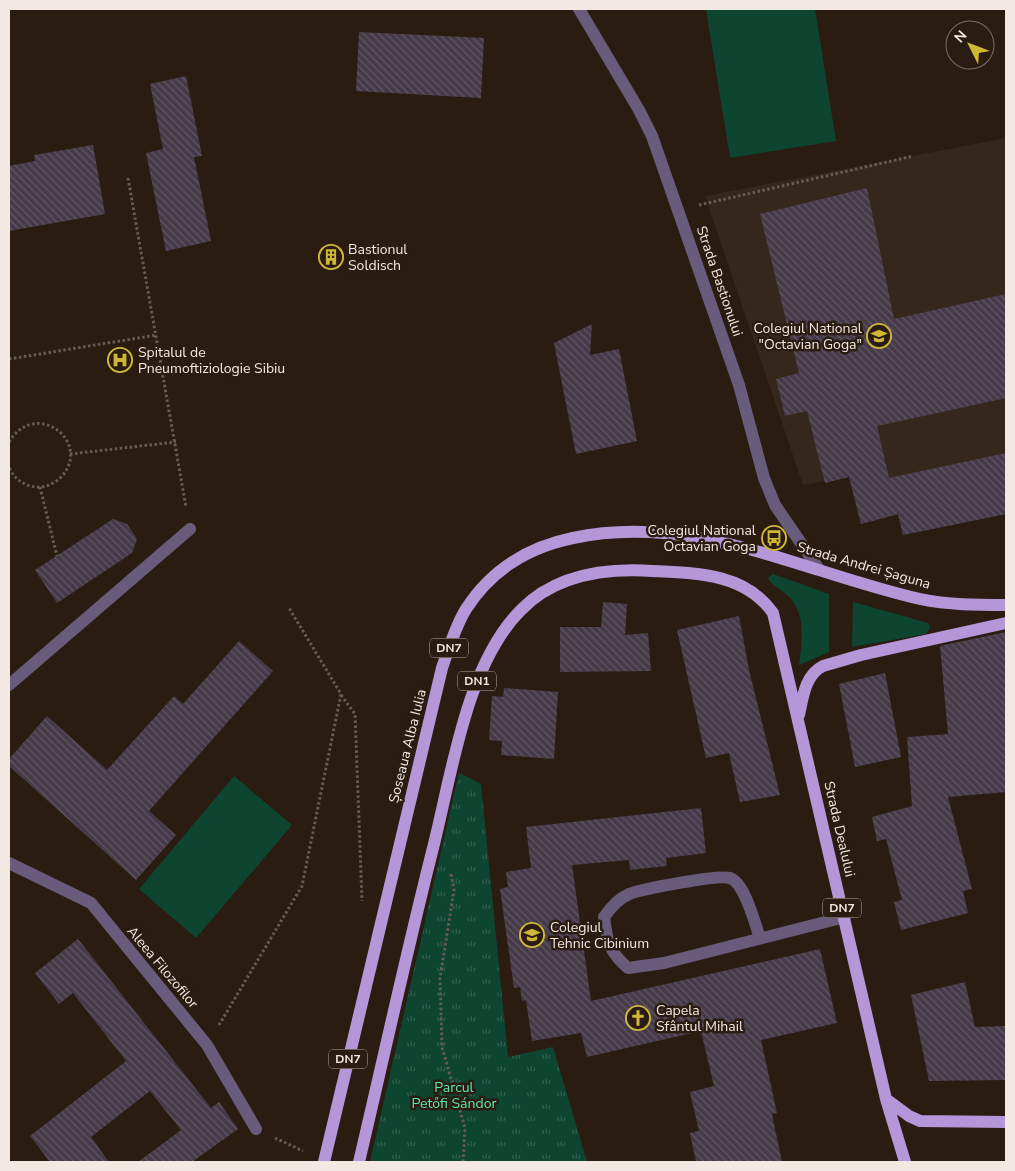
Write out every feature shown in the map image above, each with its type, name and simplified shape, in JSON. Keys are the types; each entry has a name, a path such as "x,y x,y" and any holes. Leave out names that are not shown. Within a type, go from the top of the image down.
{"main road":[{"name":"Șoseaua Alba Iulia","path":"324,1162 430,712 452,637 466,609 500,569 521,555 554,542 593,534 638,531 715,540"},
{"name":"Strada Andrei Șaguna","path":"715,540 818,568 920,599 954,605 1006,605"},
{"name":"DN1","path":"359,1162 415,918 469,704 488,657 503,630 521,609 541,593 561,583 612,570 672,572"},
{"name":"Strada Dealului","path":"672,572 701,574 726,579 750,589 765,602 773,613 799,717 886,1098 905,1162"},
{"name":"DN7","path":"799,717 809,679 817,669 823,666 861,655 1006,624"},
{"path":"886,1098 920,1122 1006,1122"}],"street":[{"name":"Strada Bastionului","path":"579,9 643,118 679,209 739,385 764,478 775,505 818,568"},
{"path":"9,685 190,529"},
{"name":"Aleea Filozofilor","path":"9,863 90,903 207,1045 256,1129"},
{"path":"760,938 741,888 731,878 716,876 629,894 613,904 604,917 607,942 615,957 628,968 664,963 844,917"}],"path":[{"path":"679,209 914,156"},
{"path":"128,178 190,529"},
{"path":"9,359 157,335"},
{"path":"9,442 15,433 23,427 33,423 44,423 62,433 67,441 70,454 66,471 50,485 40,487 29,486 19,481 9,467"},
{"path":"70,454 176,442"},
{"path":"40,487 57,556"},
{"path":"289,608 355,714 362,904"},
{"path":"207,1045 302,886 341,694"},
{"path":"454,890 440,978 442,1047 465,1128 462,1162"},
{"path":"256,1129 324,1162"}],"shaded area":[{"name":"Colegiul National \"Octavian Goga\"","path":"1006,138 1006,514 903,535 898,515 861,524 849,477 803,485 705,196"}],"green space":[{"path":"706,9 815,9 836,141 730,158"},
{"path":"773,574 829,594 829,652 799,665 802,637 800,618 793,601 769,580 768,578"},
{"path":"853,602 928,623 930,628 926,634 852,647"},
{"name":"Parcul Petőfi Sándor","path":"459,773 481,784 508,1057 553,1047 587,1162 370,1162"},
{"path":"234,776 292,825 196,938 139,889"}],"building":[{"path":"359,32 484,38 481,98 356,91"},
{"path":"186,76 202,156 194,157 211,241 166,251 146,153 163,149 150,84"},
{"path":"93,145 105,214 9,231 9,166 35,161 34,155"},
{"path":"867,188 894,319 1006,294 1006,398 877,426 889,478 1006,453 1006,514 903,535 898,514 861,524 849,477 825,483 807,411 785,416 776,379 799,373 760,214"},
{"path":"592,324 590,355 619,349 637,441 576,454 554,343"},
{"path":"113,519 127,524 137,539 132,553 57,603 35,570"},
{"path":"603,602 627,604 625,635 648,633 651,671 560,672 560,627 601,627"},
{"path":"739,616 749,670 780,795 740,802 729,753 706,758 677,630"},
{"path":"1006,632 1006,792 948,797 972,889 963,891 968,913 901,930 894,902 902,900 886,839 877,841 872,817 912,806 907,737 948,734 940,646"},
{"path":"239,641 273,671 149,811 176,835 136,880 9,766 9,759 47,716 107,770 174,696 183,704"},
{"path":"885,673 901,757 855,767 839,684"},
{"path":"504,688 558,692 554,759 501,755 502,741 489,740 492,696 503,697"},
{"path":"701,808 706,853 666,858 667,866 630,870 629,860 572,865 591,1001 820,949 837,1023 761,1040 777,1113 772,1114 782,1162 696,1162 690,1133 699,1131 690,1092 714,1086 701,1031 587,1057 581,1033 532,1041 526,1000 522,1001 520,987 514,988 500,889 508,887 506,872 531,868 526,827"},
{"path":"78,939 211,1108 219,1102 238,1129 192,1162 138,1162 181,1130 150,1091 91,1137 109,1162 50,1162 30,1136 126,1061 73,993 59,1004 35,973"},
{"path":"965,982 975,1027 1006,1026 1006,1080 929,1081 911,995"}],"place":[{"name":"Bastionul Soldisch","path":"331,257"},
{"name":"Colegiul National \"Octavian Goga\"","path":"879,336"},
{"name":"Spitalul de Pneumoftiziologie Sibiu","path":"120,360"},
{"name":"Colegiul National Octavian Goga","path":"774,538"},
{"name":"Colegiul Tehnic Cibinium","path":"532,935"},
{"name":"Capela Sfântul Mihail","path":"638,1018"}]}
